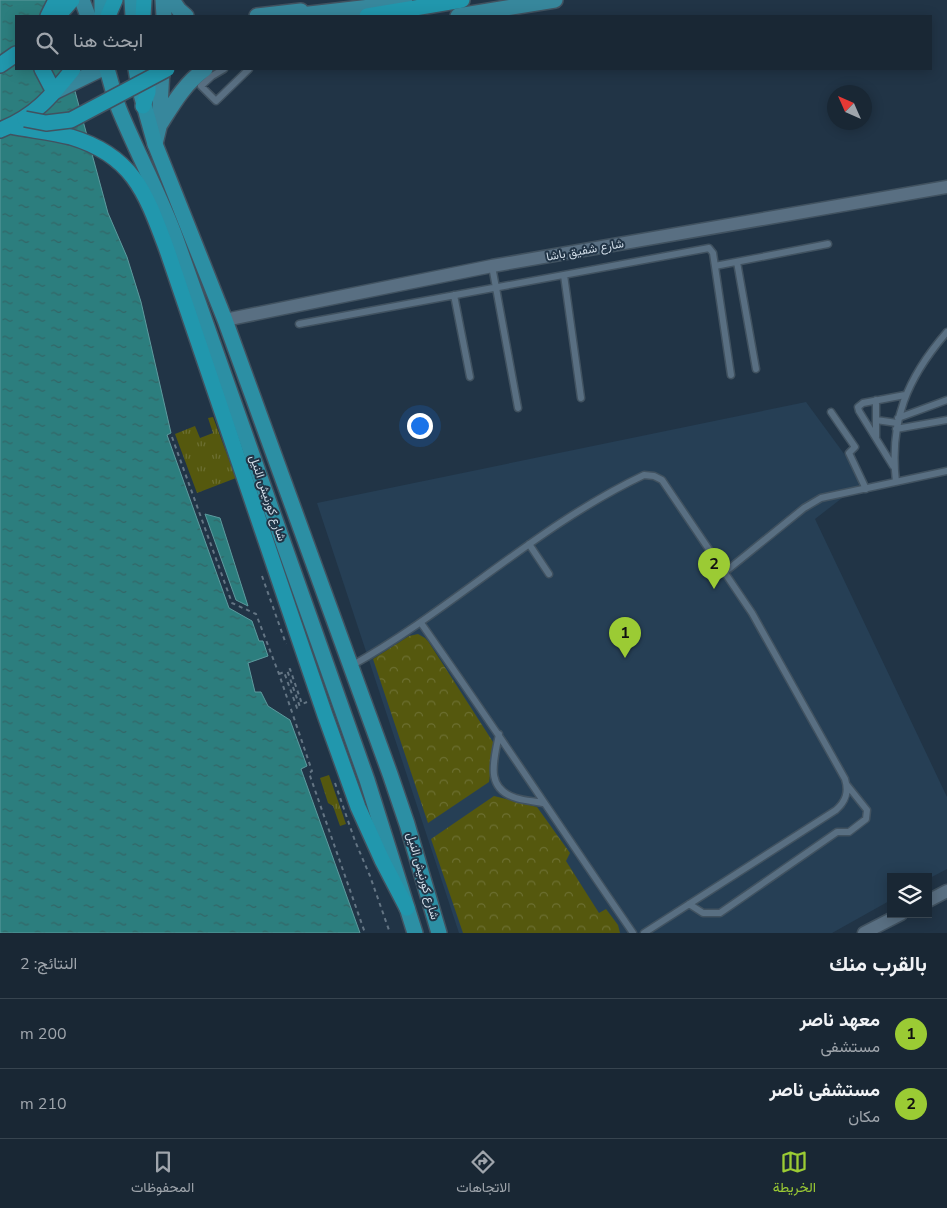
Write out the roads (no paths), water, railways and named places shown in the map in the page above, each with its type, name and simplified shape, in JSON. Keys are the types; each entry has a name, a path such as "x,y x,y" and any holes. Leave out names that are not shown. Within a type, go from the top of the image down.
{"highway":[{"path":"48,15 56,0"},
{"path":"59,15 72,0"},
{"path":"102,0 102,15"},
{"path":"108,15 115,0"},
{"path":"132,0 133,15"},
{"path":"144,0 144,15"},
{"path":"372,15 462,0"},
{"path":"0,64 15,55"},
{"path":"43,70 54,92"},
{"path":"5,128 25,119 42,106 72,70"},
{"name":"شارع كورنيش النيل","path":"107,70 119,107 136,149 165,209 176,239 367,780 415,933"},
{"name":"شارع كورنيش النيل","path":"136,70 143,106 155,144 225,320 390,774 407,824 439,933"},
{"path":"143,106 148,92 148,70"},
{"path":"25,119 46,123 71,120 165,70"},
{"path":"5,128 70,137 99,147 125,166 145,196 167,250 358,807 382,860 407,908"},
{"path":"367,780 377,784 387,779 390,774"},
{"path":"383,831 386,826 396,821 407,824"}],"main road":[{"path":"82,0 88,15"},
{"path":"163,0 164,15"},
{"path":"172,0 185,15"},
{"path":"264,15 367,0"},
{"path":"300,15 424,0"},
{"path":"464,15 555,0"},
{"path":"54,92 98,70"},
{"path":"155,144 159,127 162,70"},
{"path":"159,127 190,80 204,70"}],"street":[{"name":"شارع شفيق باشا","path":"225,320 492,266 947,187"},
{"path":"932,899 947,891"},
{"path":"864,933 893,918"}],"lane":[{"path":"222,70 201,86 216,101 248,70"},
{"path":"715,266 828,244"},
{"path":"299,324 709,248 713,253 731,375"},
{"path":"737,262 756,370"},
{"path":"492,266 518,408"},
{"path":"564,275 581,398"},
{"path":"454,295 470,377"},
{"path":"896,482 894,467 897,423 905,395 925,361 947,332"},
{"path":"894,467 858,407 860,404 905,395"},
{"path":"876,400 876,438"},
{"path":"897,423 947,400"},
{"path":"831,412 855,446 849,453 866,488"},
{"path":"876,420 897,423 947,420"},
{"path":"725,572 821,498 947,472"},
{"path":"350,666 378,651 421,623 528,544 635,480 644,475 654,476 662,480 752,613 847,785 868,810 866,819 849,832 837,832 720,913 703,913 689,904"},
{"path":"528,544 549,574"},
{"path":"421,623 499,734 543,803 633,933"},
{"path":"499,734 493,765 493,774 497,784 504,792 515,798 543,803"},
{"path":"644,933 836,810 845,800 847,785"}],"water":[{"path":"0,0 50,0 54,15 15,15 15,70 69,70 108,213 127,257 141,302 171,433 167,435 229,608 252,621 259,641 263,641 268,656 248,663 255,692 261,692 268,706 290,720 307,766 301,769 360,933 0,933"},
{"path":"205,514 220,518 248,606 236,600"}],"place":[{"name":"مستشفى ناصر","path":"714,589"},
{"name":"معهد ناصر","path":"625,658"}]}
